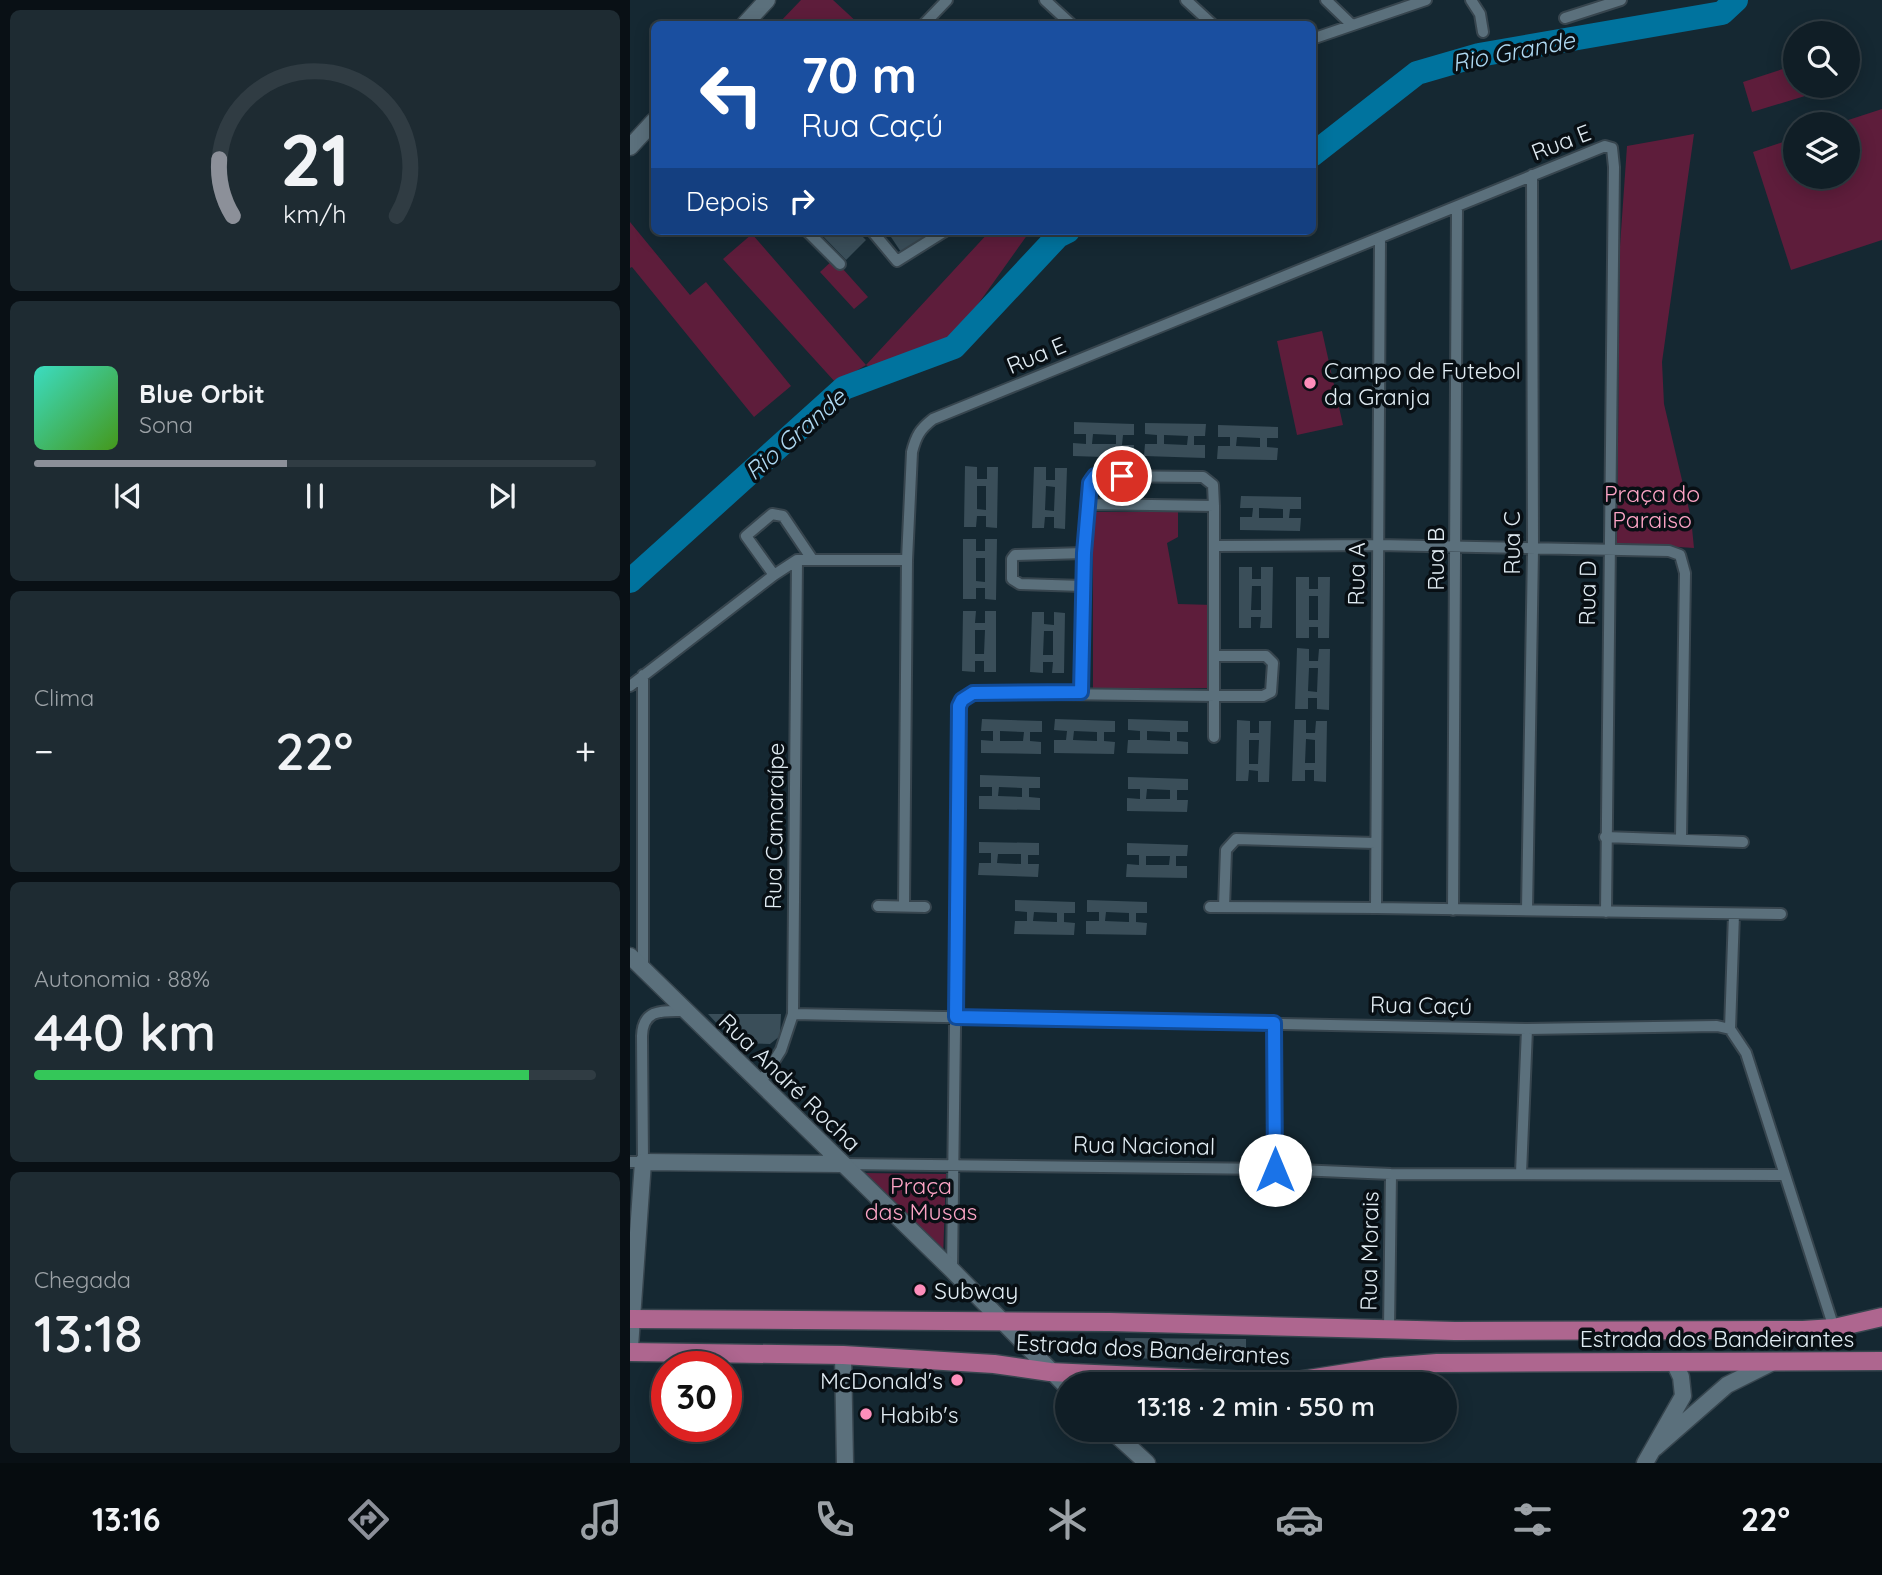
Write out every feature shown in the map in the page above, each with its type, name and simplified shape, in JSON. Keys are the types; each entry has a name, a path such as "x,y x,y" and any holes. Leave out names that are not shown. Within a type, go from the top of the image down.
{"main road":[{"path":"748,21 767,0"},
{"path":"630,146 651,124"},
{"name":"Rua André Rocha","path":"630,956 759,1085 952,1270 1055,1376"},
{"path":"630,1347 636,1162"},
{"name":"Rua Nacional","path":"636,1162 841,1164"},
{"name":"Estrada dos Bandeirantes","path":"631,1319 1001,1321 1389,1329 1833,1328 1882,1317"},
{"name":"Estrada dos Bandeirantes","path":"630,1352 843,1356 994,1364 1055,1373"},
{"path":"843,1356 845,1463"},
{"name":"Estrada dos Bandeirantes","path":"1353,1372 1437,1363 1882,1361"},
{"path":"1651,1458 1683,1396 1681,1377 1674,1362"},
{"path":"1651,1458 1727,1385 1773,1363"},
{"path":"1124,1442 1147,1463"}],"street":[{"path":"930,21 947,0"},
{"path":"1045,0 1068,21"},
{"path":"1186,0 1209,21"},
{"path":"1326,0 1352,25"},
{"path":"1316,38 1426,0"},
{"path":"1471,0 1480,15 1483,32"},
{"path":"1565,18 1621,0"},
{"name":"Rua E","path":"904,906 906,560 912,452 916,436 933,419 1457,208 1601,146 1612,148"},
{"name":"Rua D","path":"1606,912 1612,148"},
{"name":"Rua C","path":"1527,910 1533,550 1532,175"},
{"name":"Rua B","path":"1452,910 1457,547 1457,208"},
{"path":"811,235 840,264"},
{"path":"876,235 897,261 939,235"},
{"name":"Rua A","path":"1376,908 1380,239"},
{"path":"1081,692 1084,553 1090,483 1095,476 1203,477 1213,485 1214,506 1214,737"},
{"path":"1088,505 1214,506"},
{"path":"774,575 746,536 772,514 783,516 812,559"},
{"path":"1215,546 1378,545 1669,551 1681,555 1685,573 1681,838"},
{"path":"1083,586 1020,584 1012,579 1012,570 1015,555 1084,553"},
{"path":"630,686 797,560 906,560"},
{"name":"Rua Camaraípe","path":"759,1085 781,1050 793,1014 797,560"},
{"path":"952,1270 959,706 962,700 973,693 1081,692 1216,696 1267,695 1273,688 1273,663 1266,656 1216,656"},
{"path":"643,676 643,969"},
{"path":"1605,837 1743,842"},
{"path":"1224,907 1226,850 1236,839 1375,843"},
{"path":"878,906 925,907"},
{"path":"1210,907 1782,914"},
{"path":"1734,914 1730,1029 1746,1053 1833,1328"},
{"path":"636,1162 642,1029 649,1014 657,1011 685,1011"},
{"name":"Rua Caçú","path":"793,1014 1527,1029 1717,1026 1730,1029"},
{"path":"1274,1023 1275,1170"},
{"path":"1521,1172 1527,1029"},
{"name":"Rua Nacional","path":"841,1164 1391,1174 1521,1172 1783,1175"},
{"name":"Rua Morais","path":"1389,1329 1391,1174"}],"green space":[{"path":"801,0 833,0 856,21 781,21"},
{"path":"1783,69 1783,98 1798,98 1752,112 1743,82"},
{"path":"1882,109 1882,240 1791,270 1753,152 1783,142 1783,189 1860,189 1860,116"},
{"name":"Praça do Paraiso","path":"1694,134 1662,362 1664,404 1691,518 1694,548 1617,543 1620,246 1627,146"},
{"path":"630,222 690,295 706,282 791,386 754,417 632,267 630,268"},
{"path":"753,235 866,365 836,383 723,259"},
{"path":"986,235 1027,235 951,342 875,370 866,365"},
{"path":"834,259 868,297 854,309 820,272"},
{"name":"Campo de Futebol da Granja","path":"1322,331 1343,425 1297,435 1277,341"},
{"path":"1093,512 1178,512 1178,537 1167,543 1178,604 1214,605 1214,688 1093,688"},
{"name":"Praça das Musas","path":"862,1173 946,1174 943,1258"}],"building":[{"path":"822,235 861,235 866,240 846,260"},
{"path":"890,235 931,235 903,255"},
{"path":"1074,422 1134,424 1134,435 1123,435 1122,445 1134,445 1133,458 1073,456 1073,443 1086,444 1086,434 1074,434","holes":["1093,434 1116,435 1116,444 1092,444"]},
{"path":"1145,423 1206,424 1205,436 1194,436 1194,445 1205,445 1205,458 1144,456 1145,444 1157,444 1157,435 1145,434","holes":["1164,435 1188,436 1187,445 1164,444"]},
{"path":"1218,425 1278,427 1278,438 1267,438 1267,447 1278,448 1277,460 1217,459 1218,446 1230,446 1230,437 1218,437","holes":["1237,437 1260,438 1260,447 1236,446"]},
{"path":"965,466 977,467 977,479 987,479 987,467 998,467 997,528 986,527 986,516 977,516 976,527 964,527","holes":["977,486 986,486 986,510 977,509"]},
{"path":"1034,467 1046,467 1046,480 1055,480 1055,468 1067,468 1065,529 1054,528 1054,517 1045,517 1044,528 1032,528","holes":["1046,486 1055,487 1054,511 1045,510"]},
{"path":"1241,496 1301,497 1301,509 1290,509 1289,518 1301,518 1300,531 1240,530 1240,517 1252,517 1253,508 1240,508","holes":["1259,508 1283,509 1283,518 1259,518"]},
{"path":"963,539 976,539 976,551 985,551 985,539 997,539 996,600 985,599 985,588 976,588 976,599 963,599","holes":["976,558 985,558 985,582 976,581"]},
{"path":"1239,567 1252,567 1252,579 1261,579 1261,567 1273,567 1272,628 1260,628 1261,617 1251,617 1251,628 1239,628","holes":["1252,586 1261,586 1261,610 1251,610"]},
{"path":"1296,577 1309,577 1309,589 1318,589 1318,577 1330,577 1329,638 1318,638 1318,627 1309,627 1309,638 1296,638","holes":["1309,596 1318,596 1318,620 1309,620"]},
{"path":"963,611 976,611 975,623 985,623 985,611 996,611 996,672 984,672 984,661 975,661 975,672 962,671","holes":["975,630 985,630 984,654 975,654"]},
{"path":"1032,612 1044,612 1044,624 1054,625 1054,612 1065,613 1064,673 1052,673 1053,662 1043,662 1043,673 1030,672","holes":["1044,631 1053,631 1053,655 1043,655"]},
{"path":"1297,648 1309,649 1309,661 1318,661 1319,649 1330,649 1329,710 1317,709 1317,698 1308,698 1308,709 1295,709","holes":["1309,668 1318,668 1317,692 1308,691"]},
{"path":"982,719 1042,721 1042,732 1030,732 1030,741 1041,742 1041,754 981,753 981,740 993,741 993,731 981,731","holes":["1000,731 1024,732 1023,741 1000,741"]},
{"path":"1055,719 1115,721 1115,732 1104,732 1104,741 1115,742 1114,754 1054,753 1054,740 1066,740 1067,731 1054,730","holes":["1074,731 1097,732 1097,741 1073,740"]},
{"path":"1128,719 1188,721 1188,732 1177,732 1177,741 1188,742 1188,754 1127,753 1128,740 1140,740 1140,731 1128,730","holes":["1147,731 1170,732 1170,741 1147,740"]},
{"path":"1237,720 1250,721 1250,733 1259,733 1259,721 1271,721 1269,782 1258,782 1258,771 1249,770 1248,781 1236,781","holes":["1249,740 1259,740 1258,764 1249,764"]},
{"path":"1294,720 1306,720 1306,733 1315,733 1316,721 1327,721 1326,782 1314,781 1314,770 1305,770 1305,781 1292,781","holes":["1306,739 1315,740 1315,763 1305,763"]},
{"path":"980,775 1040,777 1040,788 1029,788 1029,797 1040,798 1040,810 979,809 979,796 992,796 992,787 980,787","holes":["999,787 1022,788 1022,797 998,796"]},
{"path":"1128,777 1188,779 1188,790 1177,790 1177,800 1188,800 1187,812 1127,811 1127,798 1140,799 1140,789 1128,789","holes":["1147,789 1170,790 1170,799 1146,799"]},
{"path":"979,842 1039,843 1039,855 1028,855 1028,864 1039,864 1038,877 978,875 979,863 991,863 991,853 979,853","holes":["998,854 1021,854 1021,864 997,863"]},
{"path":"1127,843 1188,845 1187,856 1176,856 1176,866 1187,866 1187,878 1126,877 1127,864 1139,865 1139,855 1127,855","holes":["1146,856 1170,856 1169,865 1146,865"]},
{"path":"1015,900 1075,902 1075,913 1064,913 1064,922 1075,923 1074,935 1014,934 1015,921 1027,921 1027,912 1015,911","holes":["1034,912 1057,913 1057,922 1033,921"]},
{"path":"1087,900 1147,902 1147,913 1136,913 1136,922 1147,923 1146,935 1086,934 1086,921 1099,921 1099,912 1087,912","holes":["1106,912 1129,913 1129,922 1105,921"]},
{"path":"708,1014 781,1014 780,1036 770,1044 735,1043"},
{"path":"1125,1338 1246,1339 1246,1361 1124,1358"}],"waterway":[{"name":"Rio Grande","path":"1316,152 1417,73 1479,55 1722,13 1736,0"},
{"name":"Rio Grande","path":"630,581 844,388 954,347 1060,235"}],"place":[{"name":"Campo de Futebol da Granja","path":"1310,383"},
{"name":"Subway","path":"920,1290"},
{"name":"McDonald's","path":"957,1380"},
{"name":"Habib's","path":"866,1414"}],"route":[{"path":"1122,476 1095,476 1090,483 1085,528 1081,692 973,693 962,700 959,706 956,1017 1274,1023 1275,1170"}]}
